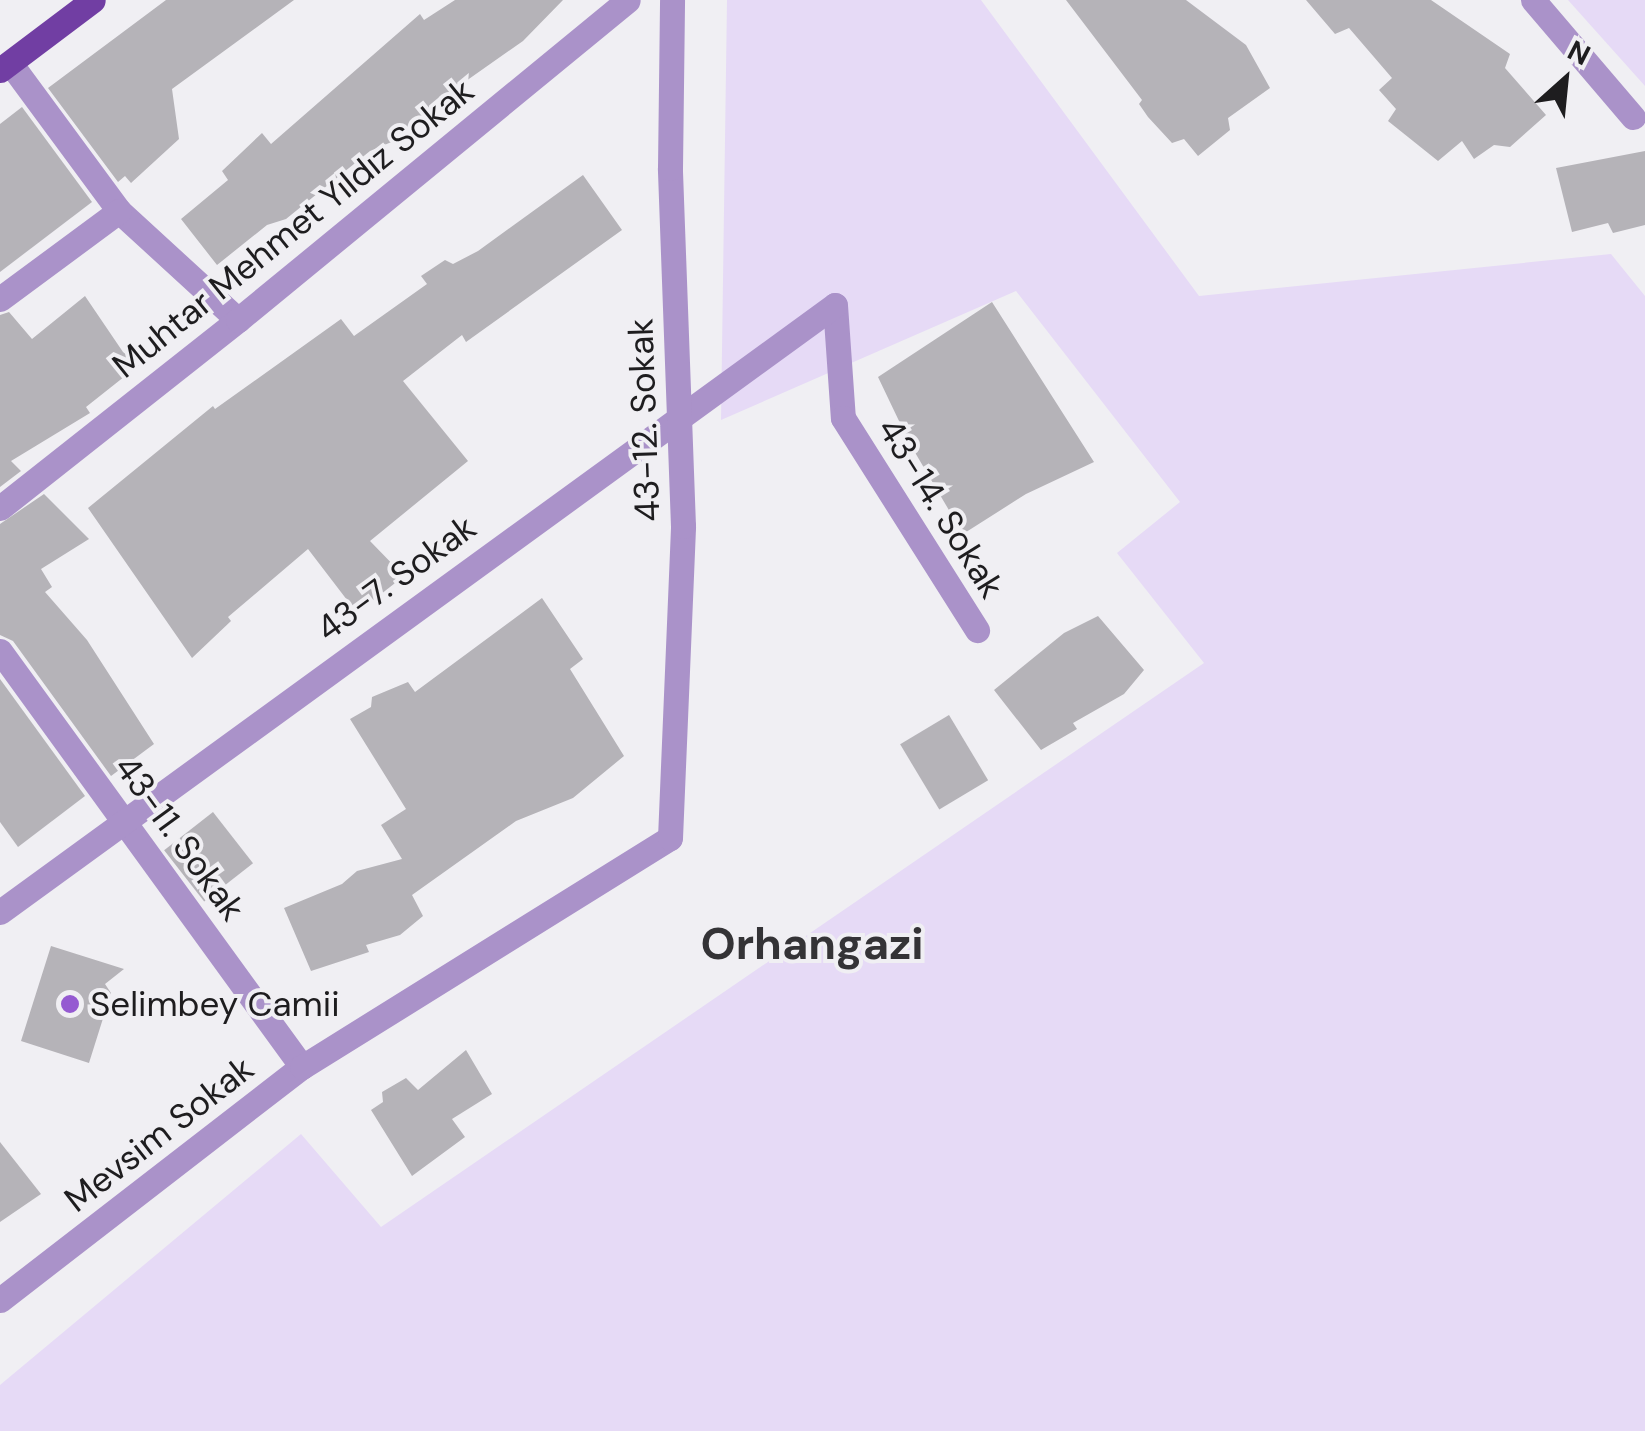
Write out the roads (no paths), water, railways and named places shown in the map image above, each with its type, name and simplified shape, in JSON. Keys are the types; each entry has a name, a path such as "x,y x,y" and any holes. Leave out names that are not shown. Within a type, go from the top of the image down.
{"main road":[{"path":"5,66 92,0"}],"street":[{"name":"Muhtar Mehmet Yıldız Sokak","path":"0,508 238,320 628,0"},
{"name":"43-12. Sokak","path":"670,838 683,526 670,168 672,0"},
{"path":"1532,0 1633,116"},
{"path":"5,66 118,212 238,320"},
{"path":"0,299 118,212"},
{"name":"43-7. Sokak","path":"0,912 123,818 835,304"},
{"name":"43-14. Sokak","path":"835,304 843,418 976,630"},
{"name":"43-11. Sokak","path":"0,651 302,1067"},
{"name":"Mevsim Sokak","path":"0,1300 302,1067 670,838"}],"place":[{"name":"Selimbey Camii","path":"70,1004"}],"district":[{"name":"Orhangazi","path":"812,944"}]}
